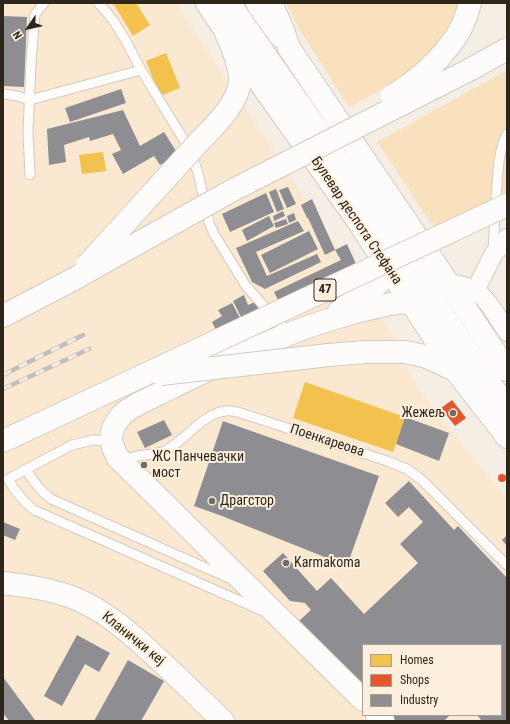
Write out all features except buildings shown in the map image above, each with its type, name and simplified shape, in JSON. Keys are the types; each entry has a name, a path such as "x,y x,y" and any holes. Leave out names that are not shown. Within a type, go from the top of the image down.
{"main road":[{"name":"Булевар деспота Стефана","path":"207,3 226,33 358,220 456,371 507,437"},
{"name":"Булевар деспота Стефана","path":"229,3 397,244 445,318 507,408"},
{"path":"257,3 507,370"},
{"path":"271,3 289,48"},
{"path":"328,143 360,117 408,86 438,61 456,38 465,21 470,3"},
{"path":"74,279 220,120 229,107 240,85 240,76 235,55 226,33"},
{"path":"3,316 74,279 233,190 328,143 507,49"},
{"name":"47","path":"3,441 507,205"},
{"path":"324,321 374,287 391,272"},
{"path":"362,699 118,458 111,441 111,434 122,414 208,369 288,334 324,321 396,302 410,302"},
{"path":"144,376 329,355 387,352 405,352 424,356 456,371"},
{"name":"Кланички кеј","path":"3,583 38,587 74,598 111,618 143,644 223,721"}],"street":[{"path":"475,291 493,255 507,238"},
{"path":"448,283 458,284 475,291 482,296 507,332"}],"lane":[{"path":"30,175 28,132 31,62 35,14 44,3"},
{"path":"98,3 115,24 190,150 198,174 209,223 214,234 246,286 288,334"},
{"path":"3,94 30,100 141,70"},
{"path":"493,255 498,172 503,141 507,134"},
{"name":"Поенкареова","path":"123,463 131,458 163,452 176,444 211,415 226,411 241,413 408,469 422,480 507,565"},
{"path":"111,441 93,440 72,445 6,480 24,502 34,510 284,621"},
{"path":"26,469 41,492 51,499 250,588"}],"shaded area":[{"path":"3,3 176,3 324,227 394,338 418,389 493,482 507,497 507,721 3,721"},
{"path":"286,3 464,3 431,54 393,84 349,107 299,29"},
{"path":"507,70 507,206 440,237 377,142"}],"railway":[{"path":"3,375 83,335"},
{"path":"3,389 89,349"}],"place":[{"name":"Жежељ","path":"453,413"},
{"name":"ЖС Панчевачки мост","path":"144,465"},
{"name":"Драгстор","path":"212,501"},
{"name":"Karmakoma","path":"286,563"}]}
